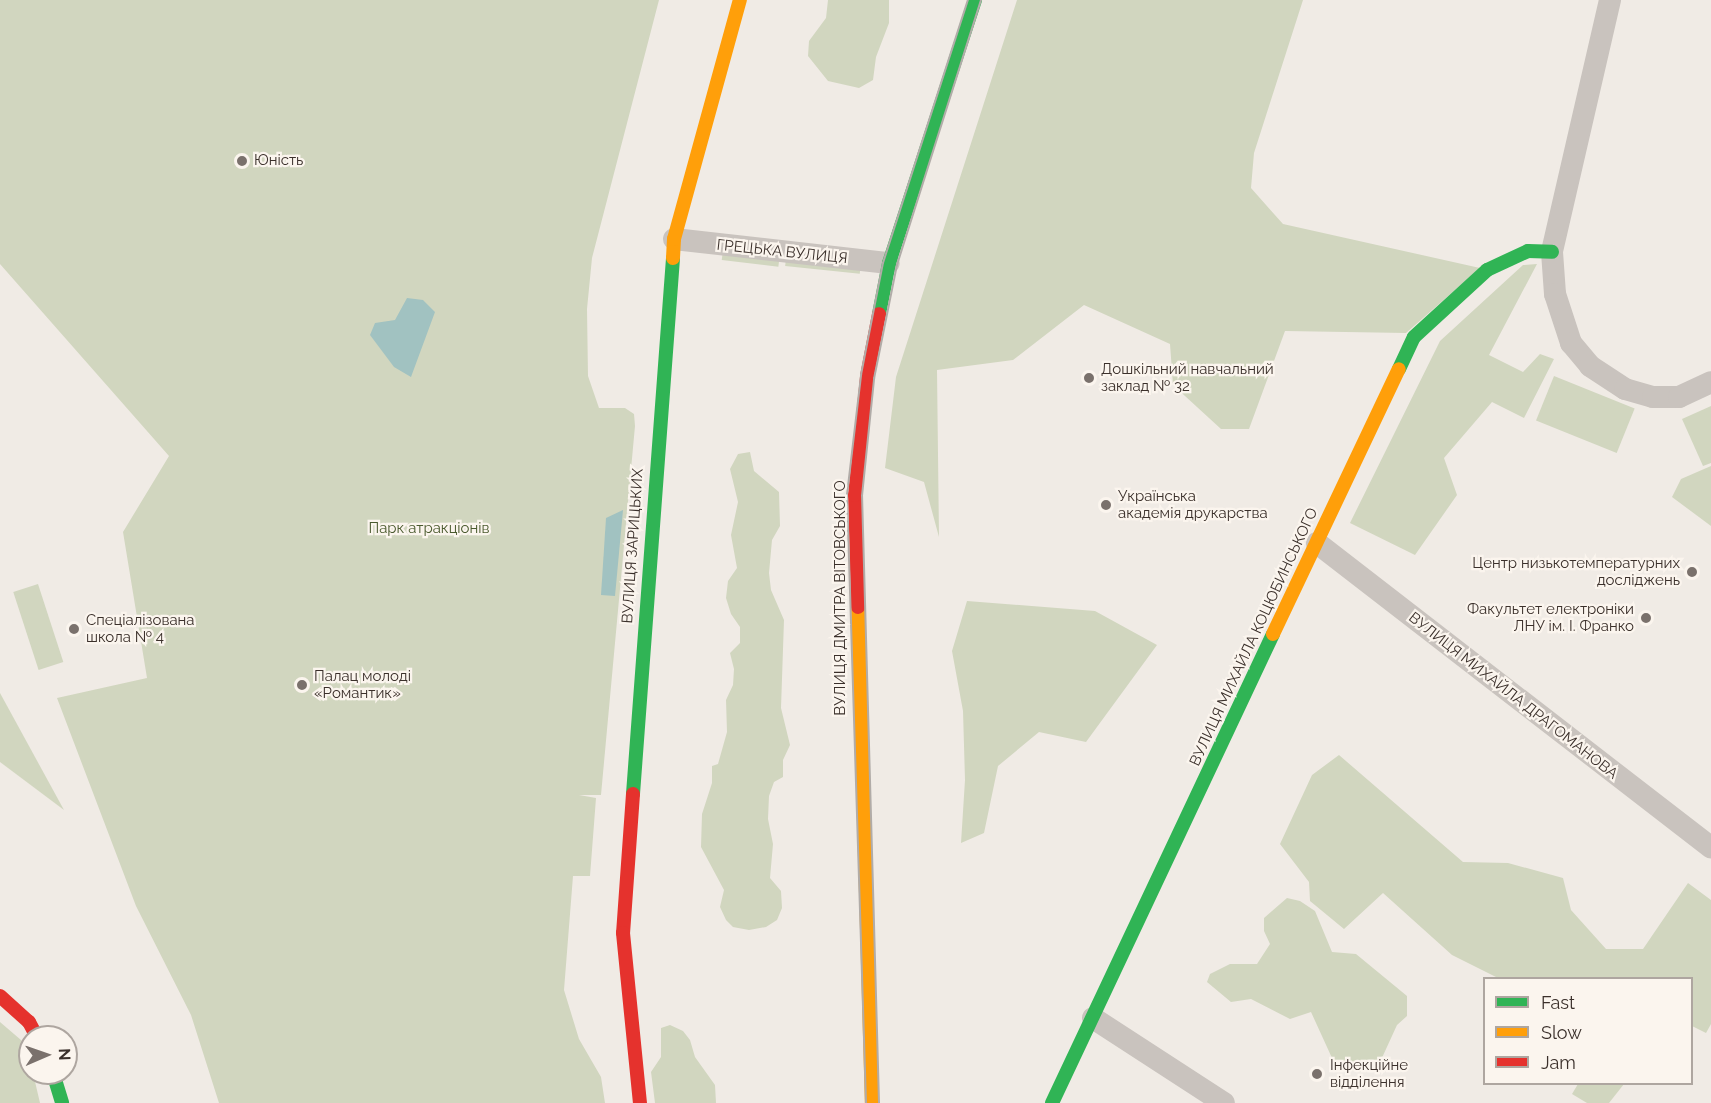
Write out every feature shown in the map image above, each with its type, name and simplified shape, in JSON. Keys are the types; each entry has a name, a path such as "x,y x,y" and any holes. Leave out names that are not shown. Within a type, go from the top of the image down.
{"street":[{"name":"ВУЛИЦЯ ЗАРИЦЬКИХ","path":"640,1103 623,933 674,239 740,0"},
{"name":"ВУЛИЦЯ ДМИТРА ВІТОВСЬКОГО","path":"872,1103 855,495 867,376 889,263 975,0"},
{"path":"1611,0 1552,252 1555,294 1571,343 1590,366 1624,388 1653,398 1679,397 1711,382"},
{"name":"ГРЕЦЬКА ВУЛИЦЯ","path":"674,239 889,263"},
{"name":"ВУЛИЦЯ МИХАЙЛА КОЦЮБИНСЬКОГО","path":"1052,1103 1414,337 1487,270 1528,251 1552,252"},
{"name":"ВУЛИЦЯ МИХАЙЛА ДРАГОМАНОВА","path":"1317,543 1711,848"},
{"path":"0,996 31,1025"},
{"path":"1093,1018 1224,1103"},
{"path":"57,1085 62,1103"}],"green space":[{"name":"Парк атракціонів","path":"0,0 659,0 592,258 587,309 588,376 599,408 625,408 634,414 635,426 601,795 579,795 596,798 590,876 573,876 564,990 579,1039 601,1077 605,1103 219,1103 191,1015 136,906 57,698 147,678 123,532 169,456 0,264"},
{"path":"828,0 889,0 889,23 876,57 873,80 859,88 828,81 808,56 809,41 826,18"},
{"path":"1017,0 1303,0 1254,153 1251,188 1283,224 1480,268 1406,333 1285,331 1249,429 1221,429 1173,385 1170,344 1084,305 1013,360 937,370 939,537 924,482 885,468 896,377"},
{"path":"723,250 780,257 778,267 722,260"},
{"path":"786,258 861,266 860,274 785,266"},
{"path":"1537,264 1489,355 1523,372 1540,354 1554,359 1524,418 1492,402 1444,458 1457,495 1415,555 1350,523 1440,341 1523,265"},
{"path":"1554,376 1635,409 1617,453 1536,421"},
{"path":"1711,406 1711,463 1703,466 1682,419"},
{"path":"750,452 754,471 779,492 780,526 772,540 769,573 771,590 784,620 781,708 790,745 783,760 783,777 774,782 769,796 768,819 773,844 770,878 781,891 782,908 777,920 766,927 749,930 733,927 726,920 720,907 724,890 701,847 702,814 712,783 712,766 718,764 727,732 726,700 733,685 734,669 730,653 740,643 740,627 731,614 726,598 728,581 737,568 731,535 738,502 730,469 738,454"},
{"path":"1711,466 1711,526 1672,497 1681,479"},
{"path":"38,584 63,662 39,670 13,592"},
{"path":"967,601 1095,611 1157,645 1086,742 1039,732 998,766 984,833 961,843 965,780 963,711 952,651"},
{"path":"0,693 64,810 0,762"},
{"path":"1339,755 1463,862 1508,863 1563,878 1571,910 1606,949 1643,949 1688,883 1711,900 1711,1024 1706,1033 1693,1026 1693,977 1496,977 1452,955 1383,893 1344,929 1310,901 1309,882 1280,844 1312,775"},
{"path":"1287,898 1300,901 1315,911 1332,952 1356,954 1407,996 1407,1016 1397,1025 1381,1060 1363,1072 1350,1070 1332,1058 1311,1012 1290,1019 1251,999 1231,1002 1207,982 1210,974 1230,964 1257,964 1270,944 1264,931 1264,918"},
{"path":"0,1022 18,1037 18,1085 36,1085 40,1103 0,1103"},
{"path":"670,1025 683,1031 690,1040 695,1057 715,1085 716,1103 655,1103 651,1072 661,1057 661,1028"},
{"path":"1577,1085 1623,1085 1609,1103 1587,1103 1572,1094"}],"water":[{"path":"407,298 423,300 435,312 411,377 394,367 370,335 375,323 395,320"},
{"path":"623,510 615,596 601,595 606,518"}],"tram line":[{"path":"866,1103 847,495 861,375 883,263 968,0"},
{"path":"879,1103 862,496 874,379 897,265 981,0"}],"traffic: fast":[{"path":"879,314 889,263 975,0"},
{"path":"1399,369 1414,337 1487,270 1528,251 1552,252"},
{"path":"633,794 673,258"},
{"path":"1052,1103 1273,634"},
{"path":"57,1085 62,1103"}],"traffic: slow":[{"path":"673,258 674,239 740,0"},
{"path":"1273,634 1399,369"},
{"path":"858,607 872,1103"}],"traffic: jam":[{"path":"858,607 855,495 867,376 879,314"},
{"path":"633,794 623,933 640,1103"},
{"path":"0,996 31,1025"}],"place":[{"name":"Юність","path":"242,161"},
{"name":"Дошкільний навчальний заклад № 32","path":"1089,378"},
{"name":"Українська академія друкарства","path":"1106,505"},
{"name":"Центр низькотемпературних досліджень","path":"1692,572"},
{"name":"Факультет електроніки ЛНУ ім. І. Франко","path":"1646,618"},
{"name":"Спеціалізована школа № 4","path":"74,629"},
{"name":"Палац молоді «Романтик»","path":"302,685"},
{"name":"Інфекційне відділення","path":"1317,1074"}]}
